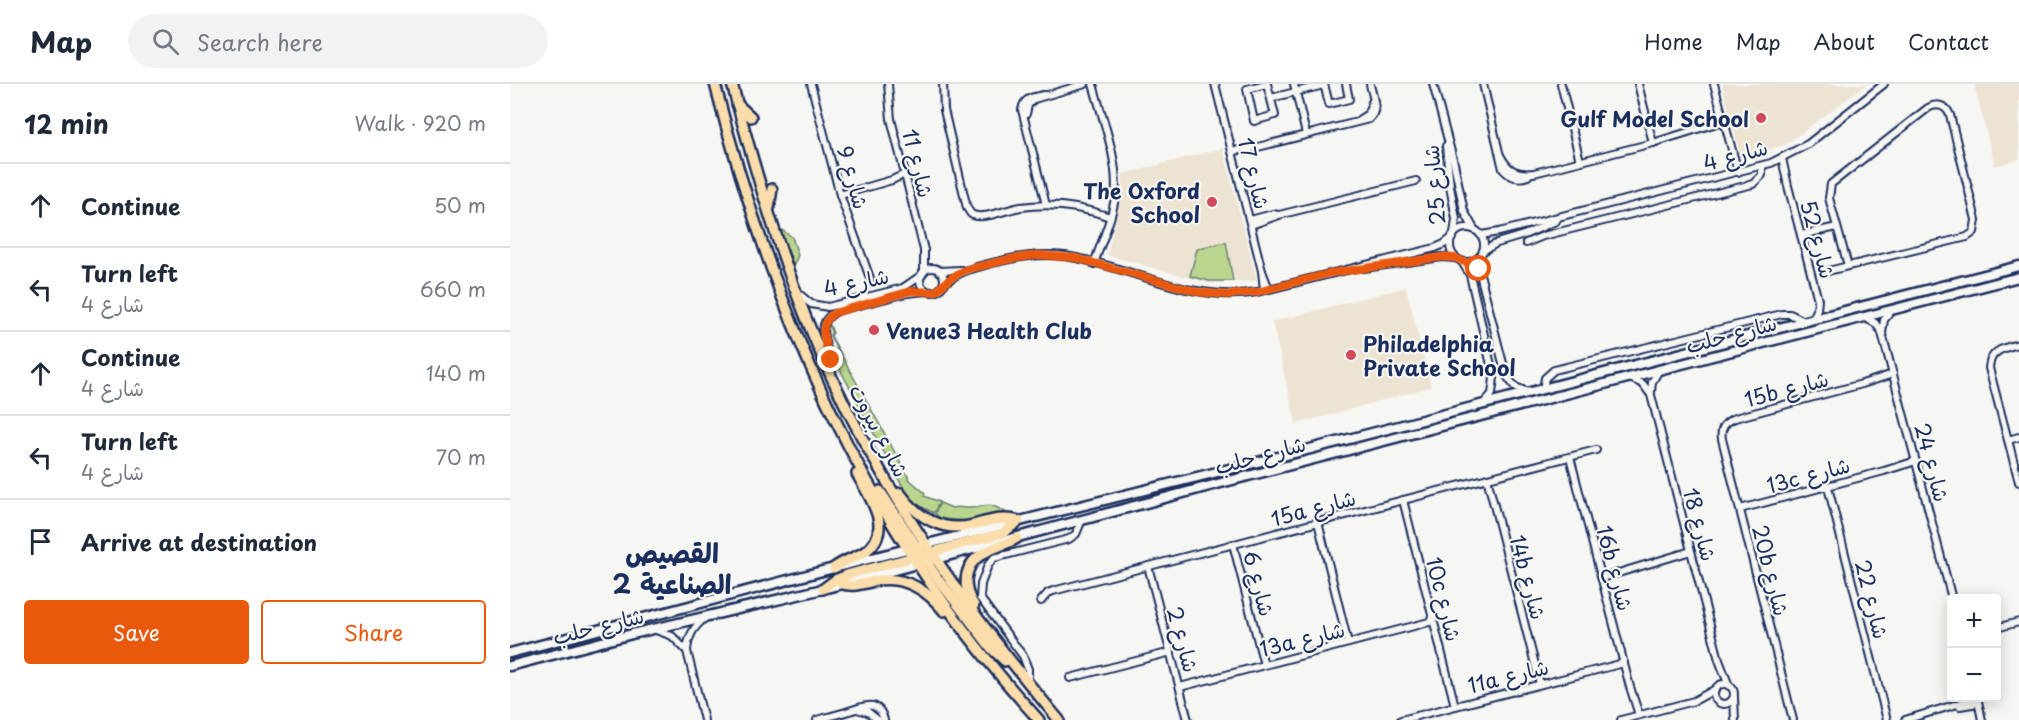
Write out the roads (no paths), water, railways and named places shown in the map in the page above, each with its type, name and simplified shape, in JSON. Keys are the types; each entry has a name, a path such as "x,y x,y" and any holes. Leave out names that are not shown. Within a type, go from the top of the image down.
{"main road":[{"name":"شارع بيروت","path":"715,84 748,204 772,274 825,400 852,454 922,554"},
{"name":"شارع بيروت","path":"732,84 769,210 831,376 959,624 1039,720"},
{"path":"737,104 751,117"},
{"path":"769,210 772,189"},
{"path":"834,568 865,552 876,540 879,530 877,513 855,472 852,454"},
{"path":"883,474 914,510 933,522 958,527 999,519 1019,521"},
{"path":"824,589 842,577 1003,533 1019,521"},
{"path":"1014,668 1006,648 970,599 966,581 970,567 978,557 1017,538"},
{"path":"922,554 992,649 1014,668 1059,720"},
{"path":"842,584 854,586 886,580 910,583 930,596 951,619 959,624"}],"street":[{"name":"شارع 9","path":"811,84 840,195 870,278"},
{"name":"شارع 11","path":"888,84 889,111 924,250 923,273"},
{"path":"943,84 942,101 965,196 974,211 991,214 1020,207 1046,205 1080,209 1110,217"},
{"path":"1046,205 1022,110 1024,103 1029,98 1085,84"},
{"path":"1093,84 1115,170 1116,193 1096,264"},
{"name":"شارع 17","path":"1215,84 1267,290"},
{"path":"1267,84 1271,98 1275,115 1254,121 1246,89 1267,84"},
{"path":"1294,84 1306,134"},
{"path":"1271,98 1324,84 1329,104 1349,99 1346,84"},
{"path":"1233,153 1353,123 1368,114 1372,106 1370,84"},
{"name":"شارع 25","path":"1432,84 1464,211 1474,229"},
{"path":"1483,84 1503,169 1513,177 1519,178 1694,130 1724,124"},
{"path":"1561,84 1580,161"},
{"path":"1638,84 1653,143"},
{"path":"1714,84 1736,172"},
{"path":"1871,84 1879,87"},
{"name":"شارع 4","path":"1481,235 1762,166 1809,144 1879,87"},
{"path":"1824,272 1967,237 1974,232 1976,220 1950,115 1945,108 1936,105 1928,108 1834,181 1829,189 1829,198 1848,266"},
{"name":"شارع 25","path":"1445,134 1456,219 1453,236"},
{"name":"شارع 52","path":"1780,159 1818,300 1817,310 1808,320"},
{"path":"1526,243 1543,236 1600,221 1753,184 1762,175 1762,166"},
{"path":"840,195 906,177"},
{"path":"1250,222 1416,181"},
{"path":"1602,205 1611,219"},
{"path":"1600,221 1602,205"},
{"name":"شارع 4","path":"1483,251 1497,243 1524,235 1573,213"},
{"path":"1801,235 1837,227"},
{"path":"965,270 935,292 926,291 921,285 923,273 930,269 965,270 1010,259 1039,255 1067,256 1208,294 1239,295 1435,248 1444,244 1461,229 1474,229 1481,235 1484,242 1479,258 1471,262 1442,257 1331,273"},
{"path":"1453,236 1450,250 1455,258"},
{"name":"شارع 11","path":"924,250 938,270"},
{"path":"1479,258 1481,279 1506,375 1515,387 1528,393"},
{"path":"1462,262 1471,279 1494,378 1492,394 1480,405"},
{"name":"شارع حلب","path":"1019,521 2019,266"},
{"path":"938,270 943,276 943,285"},
{"name":"شارع 4","path":"798,292 811,304 828,307 903,288 923,273"},
{"name":"شارع حلب","path":"510,654 834,568 1017,538 1221,483 2019,277"},
{"name":"شارع 4","path":"831,376 831,360 823,335 824,325 830,316 839,310 907,292 926,291"},
{"name":"شارع 52","path":"1818,300 1831,315"},
{"path":"1882,333 1884,320 1892,310"},
{"path":"1543,389 1547,375 1554,370 1782,314 1791,314 1808,320"},
{"path":"1864,317 1875,323 1882,333"},
{"name":"شارع 24","path":"1882,333 1951,594"},
{"path":"2019,345 2001,349 1995,353 1990,360 1989,368 2019,482"},
{"path":"1651,395 1652,382 1659,370"},
{"name":"15b شارع","path":"1723,428 1726,423 1735,418 1894,376"},
{"path":"1630,378 1643,384 1651,395"},
{"name":"شارع 18","path":"1651,395 1719,660 1721,673 1716,688"},
{"name":"20b شارع","path":"1723,428 1721,436 1793,720"},
{"path":"2008,440 2019,437"},
{"name":"15a شارع","path":"1041,601 1053,591 1596,450"},
{"name":"16b شارع","path":"1570,457 1637,716"},
{"name":"13c شارع","path":"1740,509 1916,463"},
{"name":"14b شارع","path":"1487,478 1540,684"},
{"name":"شارع 22","path":"1828,487 1887,720"},
{"name":"10c شارع","path":"1403,500 1455,706"},
{"path":"1028,684 1028,669 1023,656 981,601 980,587 988,565 994,558 1068,539 1076,534 1081,522"},
{"path":"1318,522 1348,643"},
{"name":"شارع 6","path":"1233,544 1264,665"},
{"name":"شارع حلب","path":"510,666 632,634 824,589 922,554"},
{"path":"1602,578 1692,554"},
{"name":"شارع 2","path":"1148,566 1188,720"},
{"path":"632,634 654,625 656,621 651,617"},
{"path":"655,630 672,636 683,635 705,618"},
{"name":"13a شارع","path":"1180,687 1433,621"},
{"path":"2001,627 2019,622"},
{"path":"692,630 687,651 704,720"},
{"path":"672,636 687,651"},
{"path":"1070,678 1170,652"},
{"name":"شارع 18","path":"1719,660 1729,686"},
{"name":"11a شارع","path":"1401,720 1624,663"},
{"path":"1621,720 1694,701 1724,684 1733,690 1734,720"},
{"path":"1716,688 1713,696 1734,720"},
{"path":"1694,701 1728,703 1734,696"},
{"path":"1905,720 1967,702"},
{"path":"1978,702 1982,720"},
{"path":"860,708 878,720"},
{"path":"817,720 860,708 876,708 884,720"}],"place":[{"name":"Gulf Model School","path":"1761,118"},
{"name":"The Oxford School","path":"1212,202"},
{"name":"Venue3 Health Club","path":"874,330"},
{"name":"Philadelphia Private School","path":"1351,355"}],"district":[{"name":"القصيص الصناعية 2","path":"672,566"}]}
